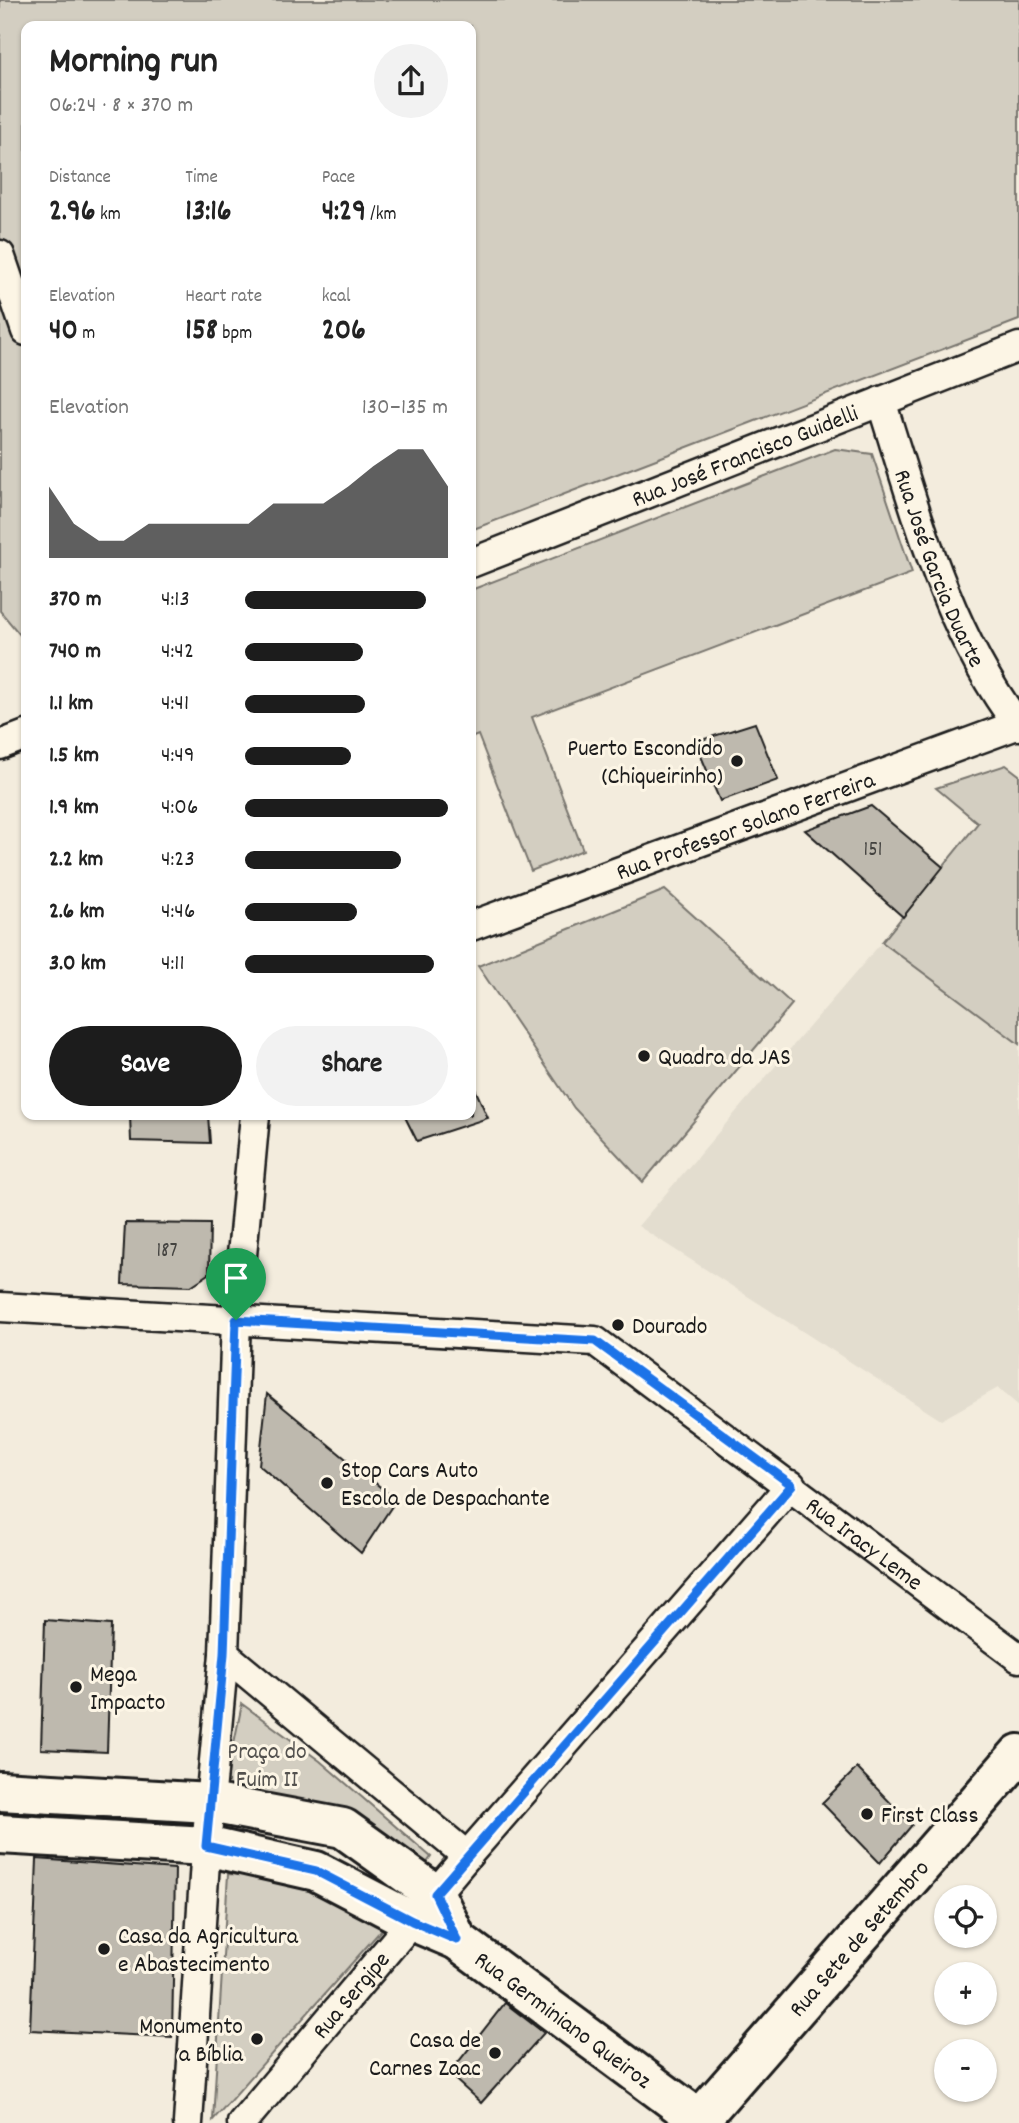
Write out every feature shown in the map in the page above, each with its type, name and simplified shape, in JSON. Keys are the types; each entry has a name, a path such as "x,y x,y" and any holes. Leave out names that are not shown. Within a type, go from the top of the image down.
{"main road":[{"name":"Rua Sete de Setembro","path":"700,2122 1019,1754"},
{"path":"0,1791 210,1803 343,1828 424,1908"},
{"path":"0,1835 206,1846 316,1871 424,1908"},
{"name":"Rua Germiniano Queiroz","path":"424,1908 457,1940 700,2122"}],"street":[{"path":"0,256 21,317"},
{"name":"Rua José Francisco Guidelli","path":"476,561 1019,347"},
{"name":"Rua José Garcia Duarte","path":"881,401 923,532 951,607 979,664 1019,725"},
{"name":"Rua Professor Solano Ferreira","path":"476,924 1019,725"},
{"path":"0,745 21,737"},
{"path":"188,2123 206,1846 224,1654 236,1320 255,1120"},
{"name":"Rua Iracy Leme","path":"0,1307 595,1341 792,1485 1019,1658"},
{"name":"Rua Sergipe","path":"242,2123 467,1856 792,1485"},
{"path":"224,1654 467,1856"}],"shaded area":[{"path":"882,942 1019,1044 1019,1406 998,1388 941,1420 638,1226"}],"green space":[{"path":"0,0 1019,0 1019,320 476,528 476,21 21,21 21,636 0,611"},
{"path":"835,449 872,454 912,573 532,717 583,850 531,871 478,735 476,736 476,588"},
{"path":"1006,765 1019,775 1019,1044 882,942 978,823 936,788"},
{"name":"Quadra da JAS","path":"665,890 792,1004 643,1182 574,1108 478,966"},
{"name":"Praça do Fuim II","path":"242,1704 320,1761 431,1857 419,1874 224,1792"},
{"path":"228,1874 314,1879 391,1919 213,2120"}],"building":[{"name":"Puerto Escondido (Chiqueirinho)","path":"755,723 778,780 720,801 695,742"},
{"path":"871,806 943,867 903,917 805,830"},
{"path":"476,1091 488,1118 417,1141 406,1120 476,1120"},
{"path":"130,1120 208,1120 210,1143 131,1141"},
{"path":"125,1223 210,1224 209,1274 191,1286 122,1284"},
{"name":"Stop Cars Auto Escola de Despachante","path":"267,1394 396,1500 361,1553 259,1465"},
{"name":"Mega Impacto","path":"45,1620 111,1625 107,1752 41,1749"},
{"name":"First Class","path":"857,1768 912,1825 880,1863 822,1803"},
{"name":"Casa da Agricultura e Abastecimento","path":"37,1859 175,1869 172,2037 30,2030"},
{"name":"Casa de Carnes Zaac","path":"505,2003 544,2033 481,2103 449,2074"}],"place":[{"name":"Puerto Escondido (Chiqueirinho)","path":"737,761"},
{"name":"Quadra da JAS","path":"644,1056"},
{"name":"Dourado","path":"618,1325"},
{"name":"Stop Cars Auto Escola de Despachante","path":"327,1483"},
{"name":"Mega Impacto","path":"76,1687"},
{"name":"First Class","path":"867,1814"},
{"name":"Casa da Agricultura e Abastecimento","path":"104,1949"},
{"name":"Monumento a Bíblia","path":"257,2039"},
{"name":"Casa de Carnes Zaac","path":"495,2053"}],"route":[{"path":"236,1320 595,1341 792,1485 435,1894 457,1940 412,1921 316,1871 206,1846 224,1654 236,1320"}]}
